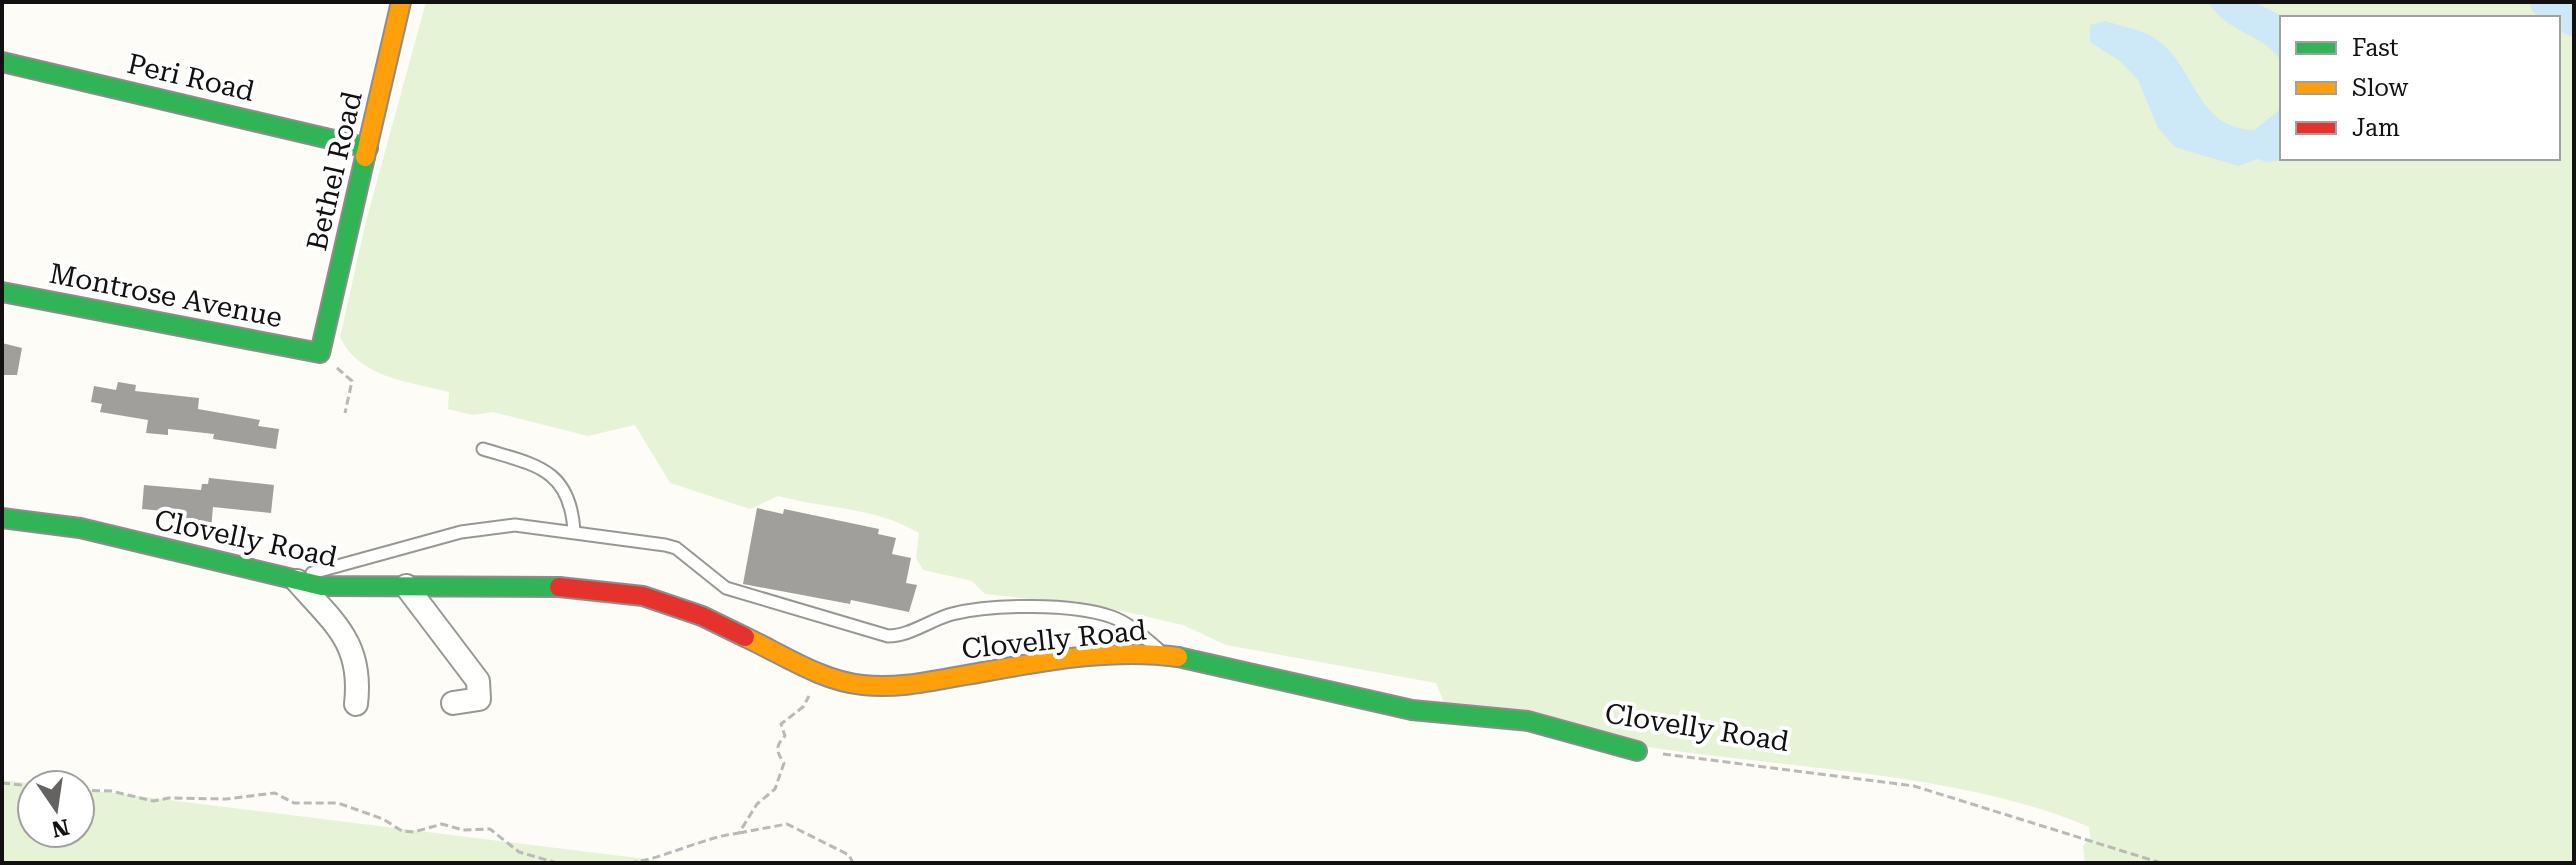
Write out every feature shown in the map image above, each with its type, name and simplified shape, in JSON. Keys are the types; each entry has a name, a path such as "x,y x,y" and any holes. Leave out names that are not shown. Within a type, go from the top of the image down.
{"street":[{"name":"Bethel Road","path":"320,353 401,2"},
{"name":"Peri Road","path":"2,62 368,148"},
{"name":"Montrose Avenue","path":"2,292 320,353"},
{"name":"Clovelly Road","path":"2,518 80,528 293,580 355,589 536,585 643,596 702,616 820,672 860,685 894,687 1024,665 1114,655 1166,655 1207,661 1345,697 1412,710 1528,721 1637,751"},
{"path":"293,580 344,634 357,675 356,704"},
{"path":"406,586 478,681 479,699 453,703"}],"lane":[{"path":"483,449 553,475 566,492 574,531"},
{"path":"293,580 461,532 515,525 642,540 676,548 726,588 888,636 906,634 935,619 967,611 1015,608 1093,612 1115,618 1166,655"}],"path":[{"path":"320,353 352,381 345,413"},
{"path":"739,833 757,804 775,789 784,763 776,752 777,744 785,736 781,724 803,707 820,672"},
{"name":"Clovelly Road","path":"1637,751 1914,786 2161,863"},
{"path":"96,791 153,801 169,798 226,799 275,793 294,803 338,803 383,819 402,831 414,832 442,824 463,830 490,829 519,852 557,863"},
{"path":"629,863 669,854 708,838 787,824 849,855 853,863"}],"green space":[{"path":"426,2 2547,2 2574,19 2574,863 2085,863 2083,846 2090,838 2089,827 2045,810 1997,797 1898,778 1636,745 1447,710 1436,683 1226,645 1183,625 1104,607 985,594 972,581 923,570 916,558 919,533 903,524 868,513 778,496 750,509 670,483 635,425 588,436 493,412 473,415 448,409 449,392 402,381 373,370 349,351 340,337 366,221"},
{"path":"2,780 16,782 16,849 96,849 96,791 678,863 2,863"}],"water":[{"path":"2208,2 2254,2 2282,16 2280,60 2264,44 2216,13"},
{"path":"2106,21 2153,37 2179,63 2207,107 2234,127 2254,130 2280,110 2280,160 2282,160 2266,162 2258,159 2238,166 2175,147 2158,128 2138,80 2120,61 2090,42 2090,25"}],"building":[{"path":"2,343 22,348 17,375 2,375"},
{"path":"118,382 136,385 135,391 199,398 198,409 260,420 258,426 279,429 276,449 213,439 214,434 168,429 168,435 146,433 148,420 100,412 102,404 91,402 94,386 116,390"},
{"path":"209,478 274,485 271,513 213,507 211,530 197,528 198,519 175,517 175,512 142,509 144,485 201,490 202,484 208,484"},
{"path":"757,508 783,514 784,509 879,529 878,534 896,538 892,554 911,558 906,583 917,585 909,612 743,584"}],"waterway":[{"path":"2547,2 2574,19"}],"traffic: fast":[{"path":"2,62 368,148"},
{"path":"2,292 320,353 365,157"},
{"path":"2,518 80,528 322,586 559,587"},
{"path":"1178,657 1412,710 1528,721 1637,751"}],"traffic: slow":[{"path":"365,157 401,2"},
{"path":"745,637 832,678 876,686 914,684 1045,661 1099,655 1178,657"}],"traffic: jam":[{"path":"559,587 643,596 702,616 745,637"}]}
